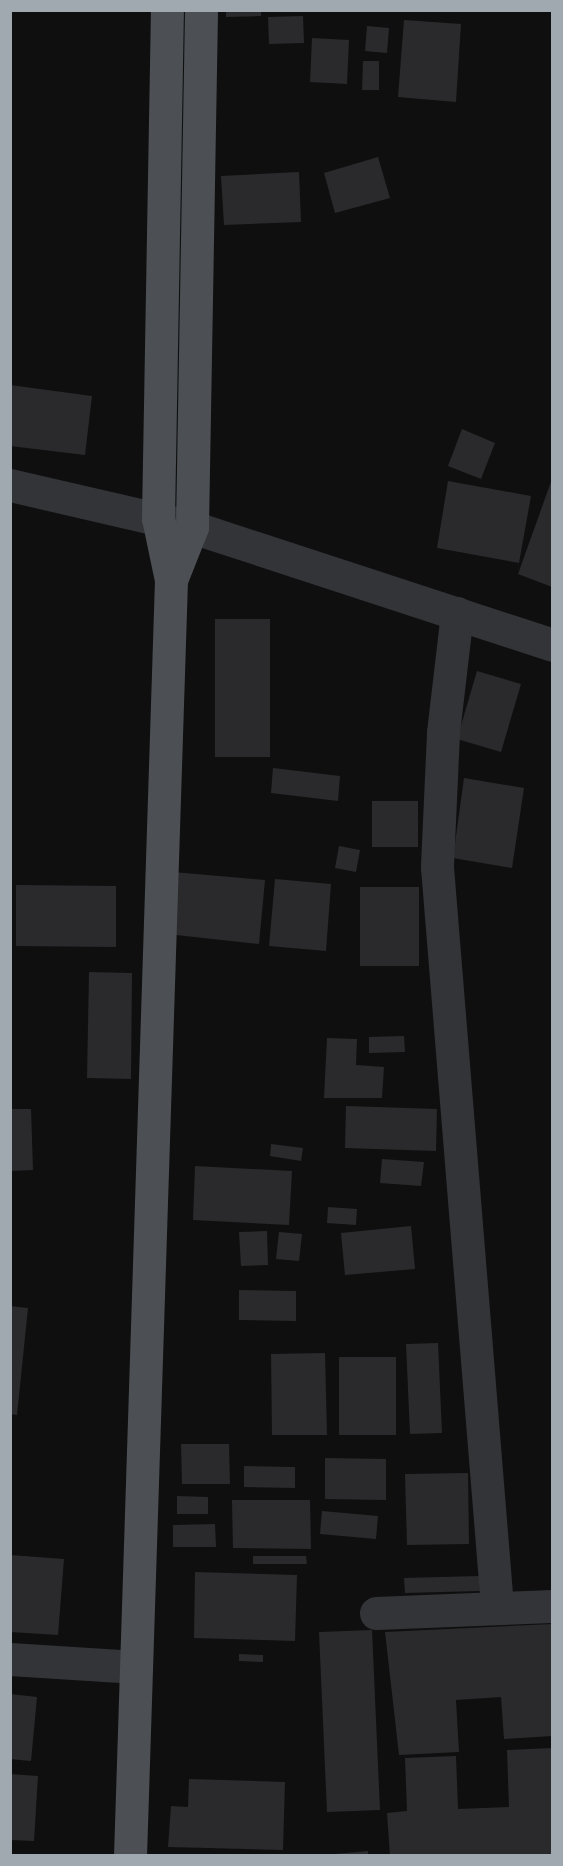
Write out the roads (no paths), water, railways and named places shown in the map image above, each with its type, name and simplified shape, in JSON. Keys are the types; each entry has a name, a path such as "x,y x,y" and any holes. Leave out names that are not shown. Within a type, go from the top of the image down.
{"main road":[{"path":"130,1856 171,580 158,518 167,10"},
{"path":"171,580 192,527 201,10"}],"street":[{"path":"10,485 192,527 552,645"},
{"path":"458,613 443,733 437,867 497,1607"},
{"path":"376,1613 552,1606"},
{"path":"10,1659 136,1667"}]}
